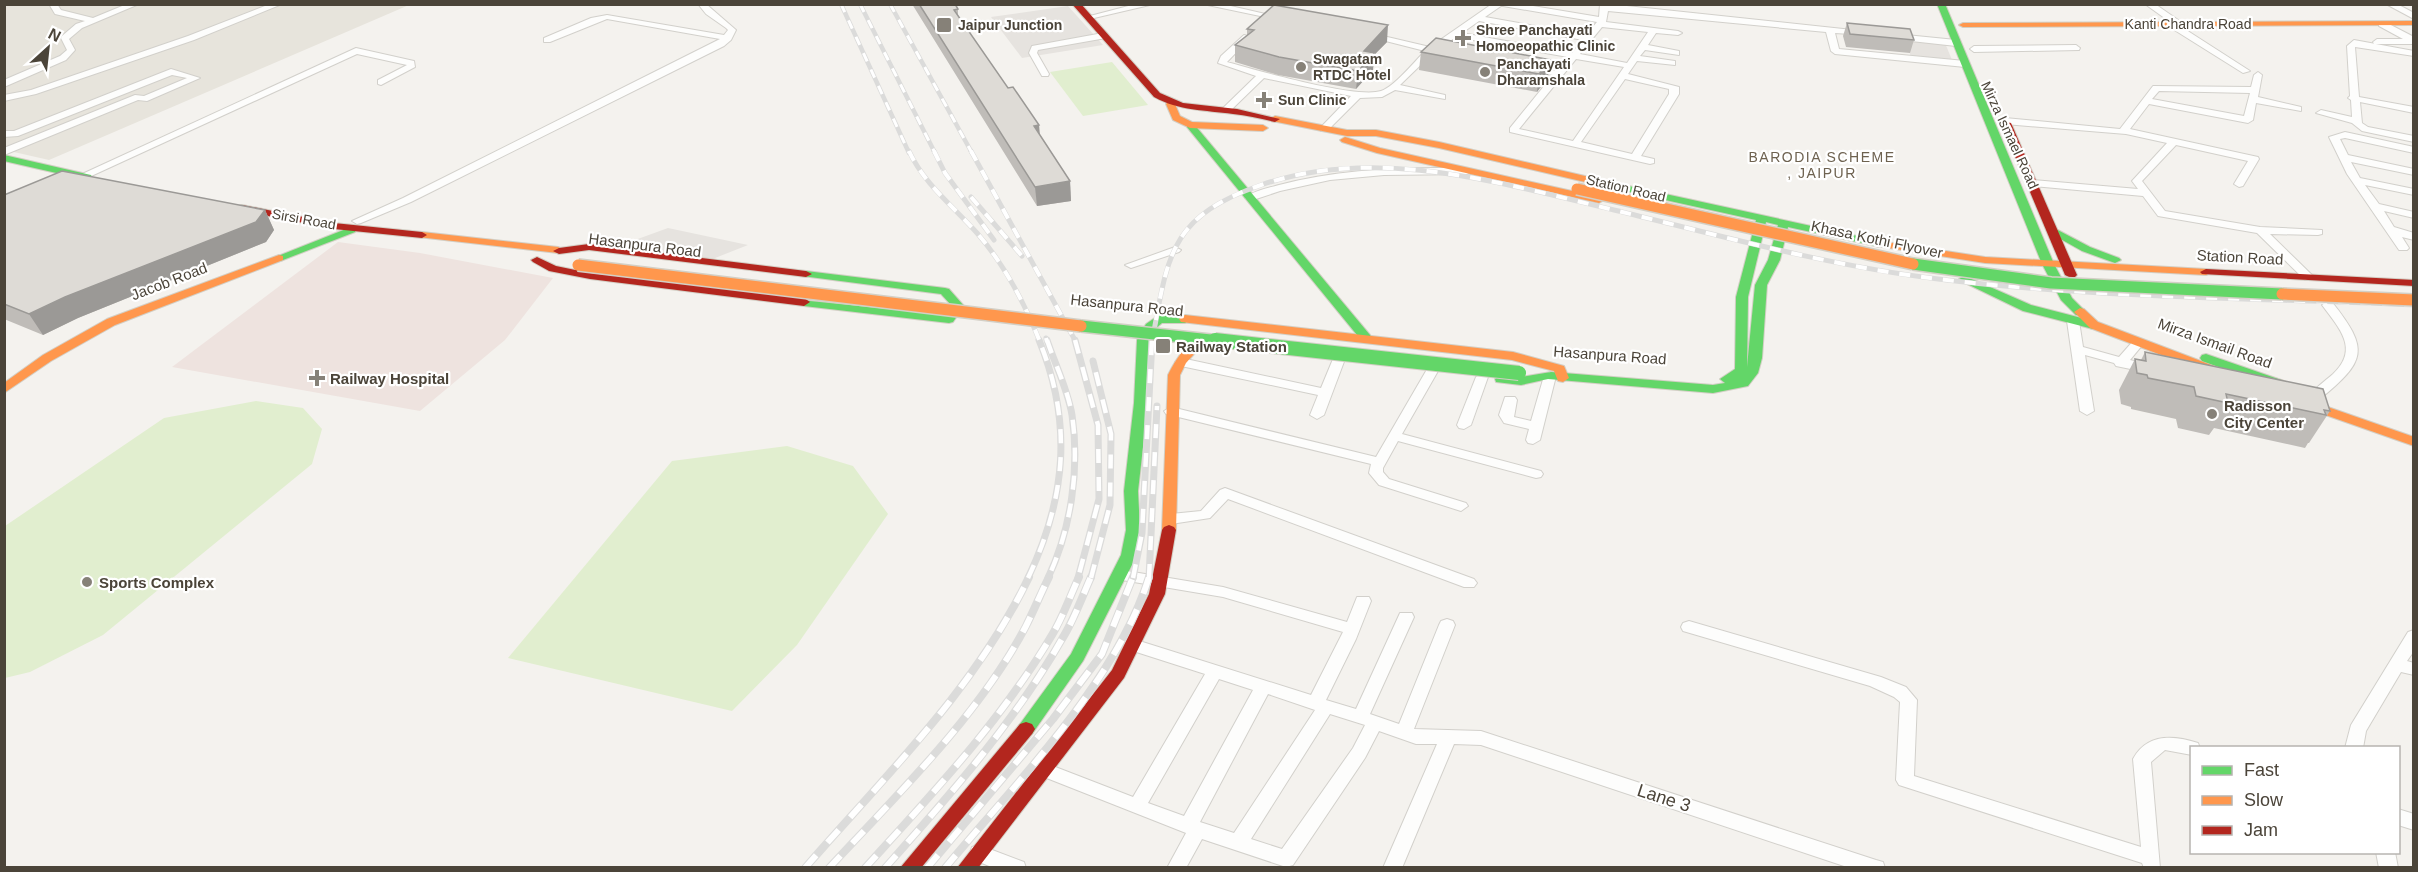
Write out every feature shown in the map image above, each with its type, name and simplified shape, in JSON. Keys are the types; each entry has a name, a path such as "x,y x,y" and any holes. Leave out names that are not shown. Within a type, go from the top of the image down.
{"street":[{"path":"53,4 58,12 93,20"},
{"path":"5,83 40,69 67,54 71,50 65,38 79,26 135,4"},
{"path":"4,98 33,92 191,38 278,4"},
{"path":"357,224 728,38 732,30 728,24 711,15 702,4"},
{"path":"1076,4 1157,96 1172,104 1176,118 1190,125 1353,331 1366,338 1514,356 1555,375"},
{"path":"1084,4 1161,91 1223,110 1262,75"},
{"path":"1094,16 1150,4"},
{"path":"1207,4 1294,21"},
{"path":"1255,30 1222,61 1227,65 1262,75 1357,95 1376,96 1394,87 1431,50 1498,4"},
{"path":"1503,4 1677,33"},
{"path":"1675,4 1675,15"},
{"name":"Mirza Ismail Road","path":"1941,4 2048,264 2067,300 2094,325 2138,343 2411,439"},
{"name":"Mirza Ismael Road","path":"1954,4 1983,76 2033,183 2066,265"},
{"path":"2149,4 2246,71"},
{"path":"2390,4 2414,17"},
{"path":"1650,161 1513,130 1602,22 1604,6 1876,35"},
{"path":"547,40 607,17 728,38"},
{"path":"1478,18 1588,38"},
{"name":"Kanti Chandra Road","path":"1963,25 2386,26 2414,23"},
{"path":"2386,26 2414,32"},
{"path":"2386,26 2414,41"},
{"path":"1575,144 1625,76 1654,30"},
{"path":"1830,30 1834,51 1965,64"},
{"path":"1362,33 1397,39 1455,55"},
{"path":"1455,34 1574,55 1634,62 1672,63"},
{"path":"1045,74 1033,52 1035,48 1103,36"},
{"path":"1888,36 1956,43"},
{"path":"2354,43 2414,41"},
{"path":"2354,43 2414,54"},
{"path":"2354,43 2351,46 2353,98 2359,126 2414,139"},
{"path":"1643,47 1676,53"},
{"path":"1974,49 2076,48"},
{"path":"4,158 76,179 356,51 411,63 411,67 381,82"},
{"path":"1524,68 1559,74"},
{"path":"40,69 71,78"},
{"path":"4,134 15,134 171,72 196,78 144,99 138,97 4,152"},
{"path":"2147,101 2248,120 2258,75"},
{"path":"1625,76 1674,87 1674,94 1635,157"},
{"path":"1394,87 1442,97"},
{"path":"2124,131 2156,88 2254,94 2298,109"},
{"path":"1324,129 1357,95"},
{"path":"2353,98 2414,110"},
{"name":"Station Road","path":"1172,104 1190,109 1223,110 1324,129 1346,136"},
{"path":"2321,113 2357,121"},
{"path":"2006,121 2124,131 2254,159 2239,184"},
{"name":"Station Road","path":"1190,125 1263,128 1346,136 1376,134 1439,145 1783,225 1905,249 1985,260 2414,283"},
{"path":"2403,248 2356,180 2334,137 2338,135 2414,150"},
{"path":"1346,136 1377,150 1779,242 1965,279 2062,291"},
{"name":"Khasa Kothi Flyover","path":"1346,136 1948,263 2103,276 2414,289"},
{"name":"Khasa Kothi Flyover","path":"1369,140 1941,270 2082,284 2414,300"},
{"path":"2175,142 2137,182 2166,216 2260,230 2318,232"},
{"path":"2343,157 2414,172"},
{"path":"4,167 98,183"},
{"path":"1250,198 1279,186 1354,173 1407,170 1475,172"},
{"path":"2356,180 2414,192"},
{"path":"2033,183 2146,193"},
{"path":"2375,206 2414,215"},
{"name":"Sirsi Road","path":"231,211 333,231 314,234 231,211"},
{"name":"Hasanpura Road","path":"1555,375 1728,379 1736,375 1740,369 1742,297 1761,220"},
{"name":"Jacob Road","path":"4,389 48,358 111,322 333,231 357,224"},
{"name":"Hasanpura Road","path":"357,224 1036,312 1518,368 1555,375 1713,389 1743,383 1752,373 1756,358 1761,285 1774,260 1779,242"},
{"path":"1779,242 1783,225"},
{"path":"2052,230 2102,256 2148,269"},
{"path":"2260,230 2309,278"},
{"path":"333,231 537,260 1052,323 1518,368"},
{"path":"2394,232 2414,237"},
{"name":"Jacob Road","path":"4,376 67,332 94,317 314,234"},
{"path":"537,260 553,269 590,276 949,319 958,306 945,291 589,247 559,251"},
{"path":"1131,265 1175,250"},
{"name":"Mirza Ismail Road","path":"2066,265 2079,293 2095,311 2112,322 2315,396 2411,439"},
{"path":"1965,279 2012,301 2073,321 2094,325"},
{"path":"2391,282 2414,300"},
{"path":"2079,293 2414,309"},
{"path":"2315,396 2346,371 2354,352 2348,328 2328,305"},
{"path":"909,867 1027,728 1077,657 1121,575 1129,555 1133,530 1131,491 1141,403 1143,340 1150,327 1160,319 1169,317 1353,331"},
{"path":"2073,321 2087,411"},
{"path":"1317,415 1353,331"},
{"path":"1360,362 1366,338"},
{"path":"1143,340 1197,344 1521,381 1555,375"},
{"path":"2120,363 2138,343"},
{"path":"966,867 1045,770 1118,674 1133,645 1160,581 1171,519 1171,411 1174,375 1181,362 1197,344"},
{"path":"2076,349 2120,363 2166,372"},
{"path":"1181,362 1326,393"},
{"path":"1432,371 1379,462 1376,473 1384,482 1461,506"},
{"path":"2189,374 2227,375"},
{"path":"1510,400 1506,415 1509,420 1535,433 1555,375"},
{"path":"1464,425 1482,377"},
{"path":"1171,411 1379,462"},
{"path":"1394,436 1536,474"},
{"path":"1171,519 1205,515 1225,493 1469,583"},
{"path":"1121,575 1223,592 1351,629"},
{"path":"1238,843 1320,705 1363,600"},
{"path":"1045,770 1193,827 1286,859 1359,753 1367,720 1406,617"},
{"path":"1404,733 1448,625"},
{"path":"1689,627 1882,684 1900,692 1909,700 1905,780 2151,863 2142,759 2162,743 2190,748"},
{"path":"2354,746 2357,730 2405,667 2414,636"},
{"name":"Lane 3","path":"1133,645 1416,737 1481,738 1876,867"},
{"path":"1137,806 1215,672"},
{"path":"1176,867 1193,827 1263,687"},
{"path":"1392,867 1449,737"},
{"path":"979,853 1017,867"}],"shaded area":[{"path":"5,5 409,5 49,160 5,150"},
{"path":"1068,6 1103,45 1022,58 991,17"},
{"path":"1905,39 1945,43 1952,60 1911,57"},
{"path":"668,228 748,245 710,260 613,248"},
{"path":"338,242 420,253 553,278 505,340 420,411 172,367"}],"green space":[{"path":"1112,62 1148,105 1083,116 1050,72"},
{"name":"Sports Complex","path":"256,401 303,408 322,429 312,464 103,635 30,672 5,678 5,526 164,418"},
{"path":"787,446 853,466 888,514 797,645 732,711 508,658 672,461"}],"building":[{"name":"Jaipur Junction","path":"919,4 955,4 958,9 954,10 1008,88 1013,87 1039,125 1034,126 1070,181 1035,187"},
{"path":"1274,5 1388,25 1364,51 1375,53 1358,71 1279,57 1235,45 1254,30 1247,29"},
{"path":"1847,23 1910,29 1914,40 1850,34"},
{"path":"1436,38 1551,60 1539,74 1421,52"},
{"path":"62,171 265,210 256,222 65,297 29,314 4,304 4,195"},
{"path":"2145,352 2323,389 2330,411 2324,410 2326,415 2226,394 2228,403 2196,396 2194,387 2148,378 2147,375 2137,373 2135,359 2146,361"}],"railway":[{"path":"841,4 909,153"},
{"path":"860,4 935,153"},
{"path":"890,4 972,153"},
{"path":"909,151 923,174 977,233 1005,271 1028,313 1040,342"},
{"path":"971,151 1075,340"},
{"path":"935,153 945,173 994,240"},
{"path":"1152,342 1169,263 1178,243 1190,226 1207,211 1231,197 1261,185 1305,173 1349,168 1394,168 1438,172 1483,180 1816,258 1938,279 2115,294 2414,305"},
{"path":"971,197 1022,256"},
{"path":"1046,338 1047,342"},
{"path":"1028,578 1051,519 1061,460 1057,401 1039,340"},
{"path":"1047,340 1070,406 1075,456 1068,519 1048,578"},
{"path":"1075,340 1098,425 1099,499 1078,578"},
{"path":"1133,578 1142,533 1152,340"},
{"path":"1091,578 1110,505 1111,434 1093,361"},
{"path":"1149,578 1157,406"},
{"path":"805,868 897,765 956,694 1007,618 1029,577"},
{"path":"829,868 909,783 985,691 1026,626 1049,577"},
{"path":"865,868 964,756 1011,697 1056,628 1079,577"},
{"path":"885,868 980,758 1023,700 1066,632 1091,577"},
{"path":"927,868 1053,719 1102,654 1133,577"},
{"path":"945,868 1032,767 1089,692 1114,654 1134,616 1149,577"}],"traffic: fast":[{"path":"1941,4 2048,264 2067,300 2080,312"},
{"path":"1190,125 1366,338"},
{"path":"4,158 87,177"},
{"path":"1615,186 1880,244"},
{"path":"1726,379 1736,375 1741,369 1742,297 1761,220"},
{"path":"1551,376 1713,389 1743,383 1752,373 1756,358 1761,285 1774,260 1783,225"},
{"path":"279,258 351,230"},
{"path":"2052,230 2086,249 2115,260"},
{"path":"1913,264 2051,283 2282,294"},
{"path":"804,302 949,319 958,306 945,291 806,274"},
{"path":"1965,279 2027,308 2093,325"},
{"path":"1026,729 1077,657 1129,555 1133,530 1131,491 1141,403 1143,340 1150,327 1159,319 1185,319"},
{"path":"1081,326 1519,373"},
{"path":"2206,358 2282,385"},
{"path":"1501,379 1521,381 1546,376"}],"traffic: slow":[{"path":"1963,25 2414,23"},
{"path":"1171,104 1176,118 1190,125 1263,128"},
{"path":"1275,119 1347,133 1376,133 1439,145 1615,186"},
{"path":"1345,140 1377,150 1599,200"},
{"path":"1577,189 1913,264"},
{"path":"422,235 558,250"},
{"path":"1880,244 1985,260 2206,272"},
{"path":"4,389 47,358 111,322 279,258"},
{"path":"578,265 1081,326"},
{"path":"2282,294 2414,300"},
{"path":"2080,312 2094,325 2218,372"},
{"path":"1185,319 1513,356 1560,369 1563,378"},
{"path":"1169,530 1174,375 1181,362 1197,344"},
{"path":"2302,402 2414,442"}],"traffic: jam":[{"path":"1076,4 1157,95 1165,100 1198,108 1237,111 1275,119"},
{"path":"2006,123 2071,275"},
{"path":"242,208 334,226 422,235"},
{"path":"559,251 589,247 806,274"},
{"path":"537,260 553,269 590,276 804,302"},
{"path":"2206,272 2414,283"},
{"path":"966,868 1118,674 1157,594 1169,530"},
{"path":"909,868 1026,729"}],"place":[{"name":"Jaipur Junction","path":"944,25"},
{"name":"Shree Panchayati Homoeopathic Clinic","path":"1463,38"},
{"name":"Swagatam RTDC Hotel","path":"1301,67"},
{"name":"Panchayati Dharamshala","path":"1485,72"},
{"name":"Sun Clinic","path":"1264,100"},
{"name":"Railway Station","path":"1163,346"},
{"name":"Railway Hospital","path":"317,378"},
{"name":"Radisson City Center","path":"2212,414"},
{"name":"Sports Complex","path":"87,582"}],"district":[{"name":"BARODIA SCHEME , JAIPUR","path":"1822,166"}]}
